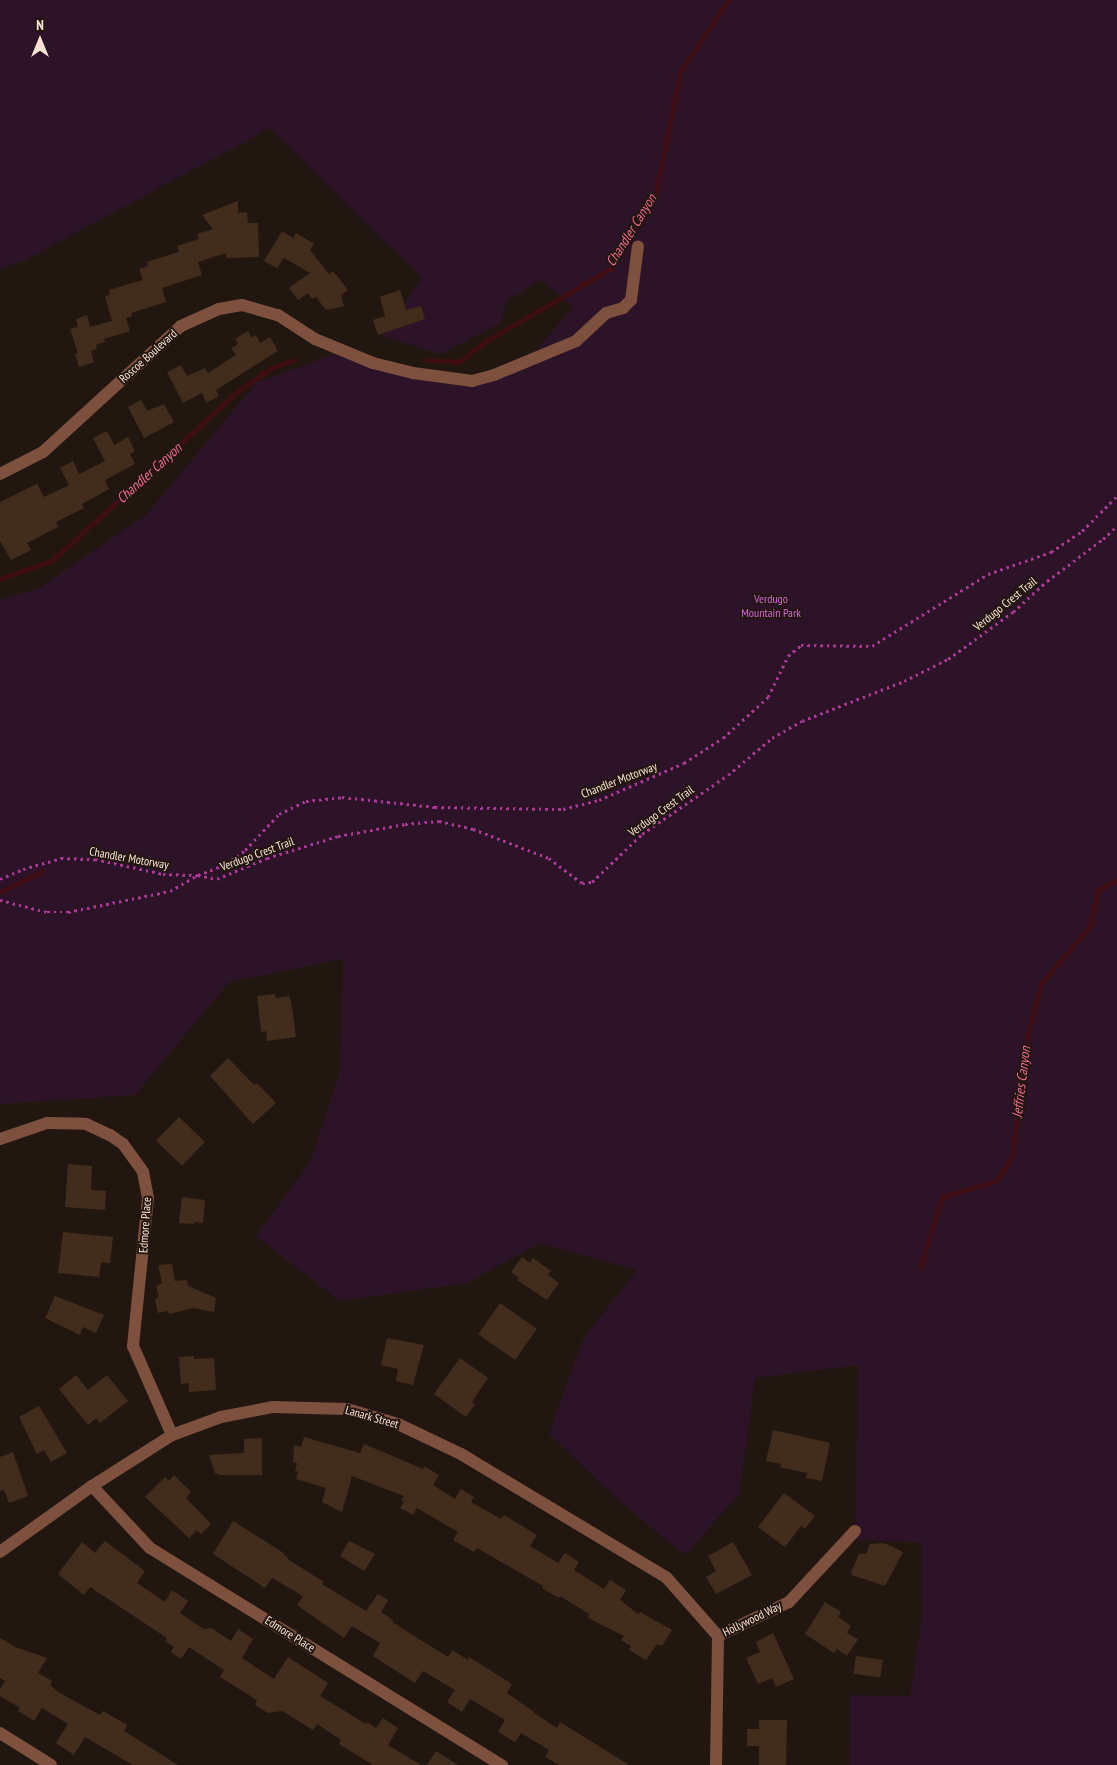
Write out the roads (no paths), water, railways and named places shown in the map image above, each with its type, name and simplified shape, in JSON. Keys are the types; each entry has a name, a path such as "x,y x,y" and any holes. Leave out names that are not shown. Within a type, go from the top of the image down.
{"street":[{"name":"Roscoe Boulevard","path":"0,474 43,452 181,326 219,309 242,305 278,315 315,339 373,363 413,373 472,381 494,376 576,341 606,314 622,308 630,300 638,246"},
{"name":"Edmore Place","path":"0,1139 47,1123 86,1124 110,1135 123,1144 143,1172 148,1198 134,1346 172,1435"},
{"name":"Lanark Street","path":"1,1548 92,1486 172,1435 221,1417 273,1407 347,1409 398,1424 461,1454 666,1577 718,1636"},
{"name":"Edmore Place","path":"92,1486 150,1548 502,1765"},
{"name":"Hollywood Way","path":"716,1765 718,1636 789,1602 855,1531"},
{"path":"0,1733 51,1765"}],"waterway":[{"name":"Chandler Canyon","path":"426,360 459,362 483,343 610,269 656,192 680,72 728,0"},
{"name":"Chandler Canyon","path":"0,579 53,560 237,392 271,368 294,360"},
{"path":"0,892 41,872"},
{"name":"Jeffries Canyon","path":"920,1268 942,1197 996,1181 1012,1157 1028,1033 1041,984 1090,926 1098,890 1117,880"}],"park label":[{"name":"Verdugo Mountain Park","path":"771,606"}]}
